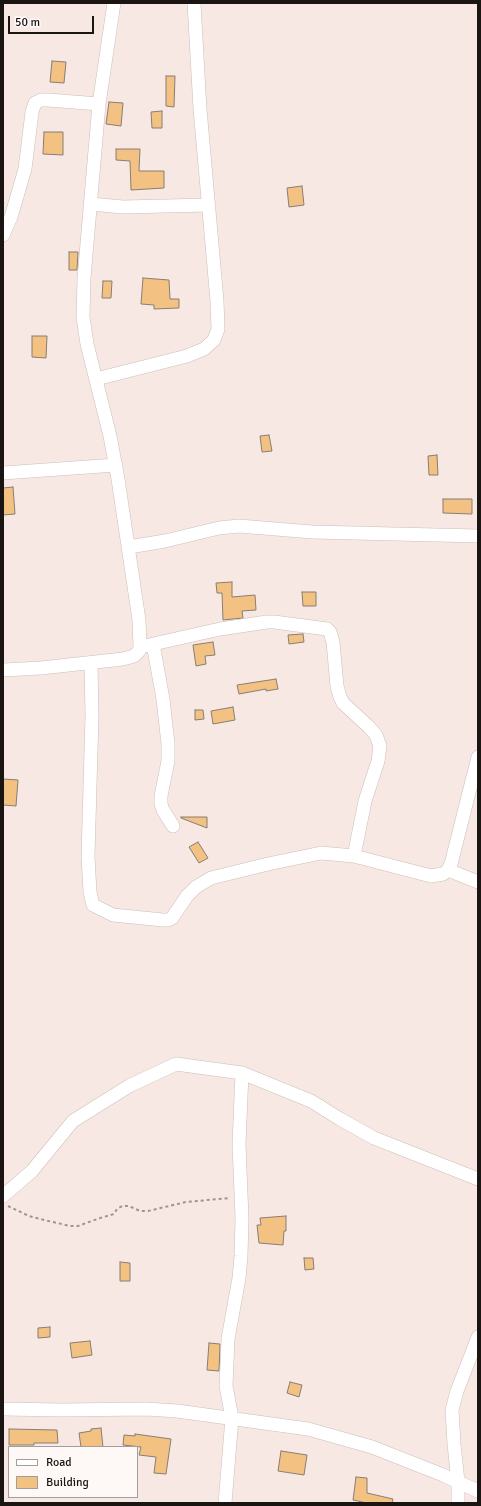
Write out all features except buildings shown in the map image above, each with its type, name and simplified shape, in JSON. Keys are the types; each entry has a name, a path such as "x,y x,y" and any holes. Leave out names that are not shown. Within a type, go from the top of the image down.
{"street":[{"path":"114,3 100,104 90,204 84,278 83,317 87,344 116,464 139,620 163,699 168,744 168,761 161,796 161,804 162,810 173,826"},
{"path":"96,380 187,356 204,349 214,340 218,329 200,109 194,3"},
{"path":"3,234 11,217 25,169 32,112 35,103 41,100 48,100 100,104"},
{"path":"90,204 123,208 209,205"},
{"path":"3,473 116,464"},
{"path":"129,547 165,541 219,528 240,526 312,532 478,536"},
{"path":"3,670 41,668 123,659 134,656 146,645 220,628 274,622 327,629 330,632 333,642 337,686 343,703 370,727 376,735 380,746 378,761 365,801 354,856"},
{"path":"91,663 92,715 88,857 90,892 93,905 113,915 168,920 172,918 187,896 196,887 211,878 261,865 322,853 354,856 430,876 443,874 448,870 453,858 478,757"},
{"path":"448,870 478,882"},
{"path":"3,1196 32,1171 73,1121 128,1086 176,1064 242,1073 311,1101 374,1138 478,1179"},
{"path":"225,1503 232,1418 226,1386 228,1339 239,1271 242,1218 239,1144 242,1073"},
{"path":"458,1503 458,1482 452,1410 457,1391 478,1337"},
{"path":"3,1409 146,1409 177,1411 308,1429 372,1447 443,1475 478,1491"}],"path":[{"path":"3,1204 34,1217 70,1226 78,1226 114,1214 117,1209 122,1206 128,1206 140,1211 148,1211 186,1202 241,1198"}]}
